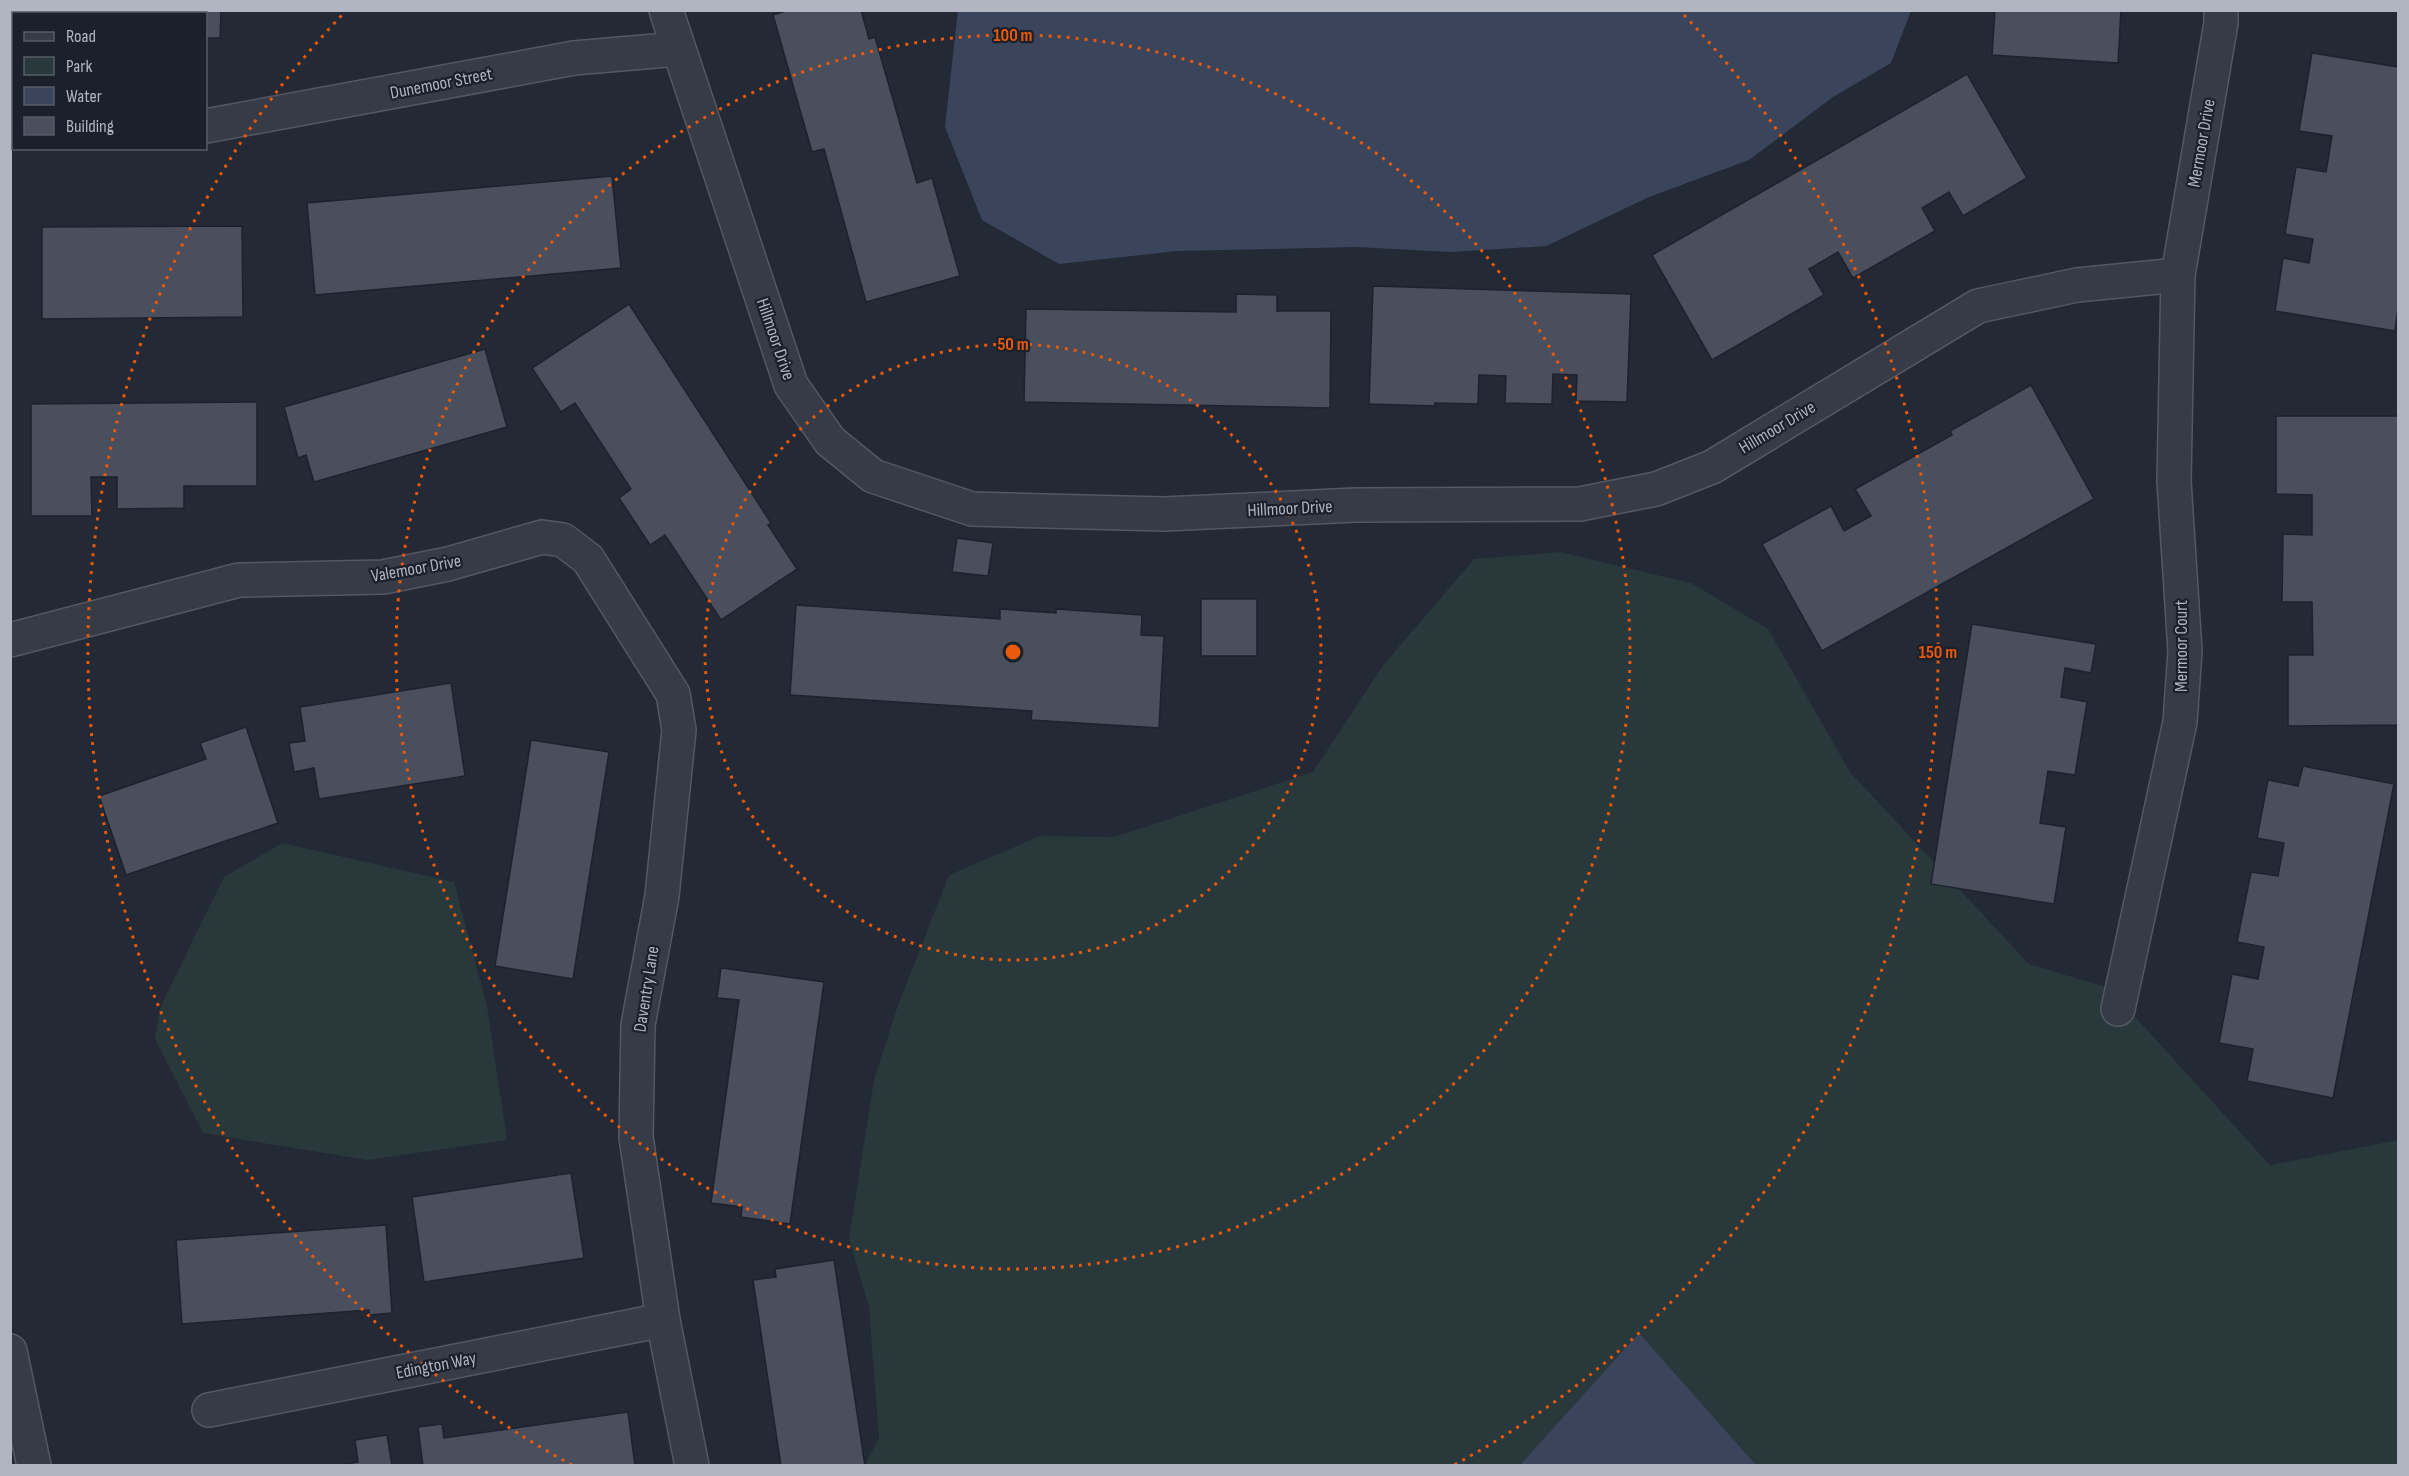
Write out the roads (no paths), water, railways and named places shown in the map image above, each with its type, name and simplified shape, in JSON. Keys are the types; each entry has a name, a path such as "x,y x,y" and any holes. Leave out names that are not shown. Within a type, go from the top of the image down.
{"street":[{"name":"Hillmoor Drive","path":"666,10 791,385 830,441 873,476 972,509 1164,514 1356,505 1580,504 1602,500 1656,489 1712,467 1978,306 2077,285 2178,275"},
{"name":"Mermoor Drive","path":"2178,275 2221,23 2221,10"},
{"name":"Dunemoor Street","path":"207,126 574,58 678,50"},
{"name":"Mermoor Court","path":"2118,1009 2180,722 2185,651 2174,481 2178,275"},
{"name":"Valemoor Drive","path":"10,640 239,580 383,577 448,564 542,537 563,540 588,559 673,694 679,730"},
{"name":"Daventry Lane","path":"679,730 662,896 638,1025 636,1137 663,1320 692,1466"},
{"name":"Edington Way","path":"209,1410 663,1320"},
{"path":"10,1351 33,1466"}],"water":[{"path":"958,10 1911,11 1891,63 1833,97 1749,160 1649,197 1546,246 1450,252 1356,247 1177,251 1059,264 982,220 945,127"},
{"path":"1639,1333 1756,1465 1520,1465"}]}
